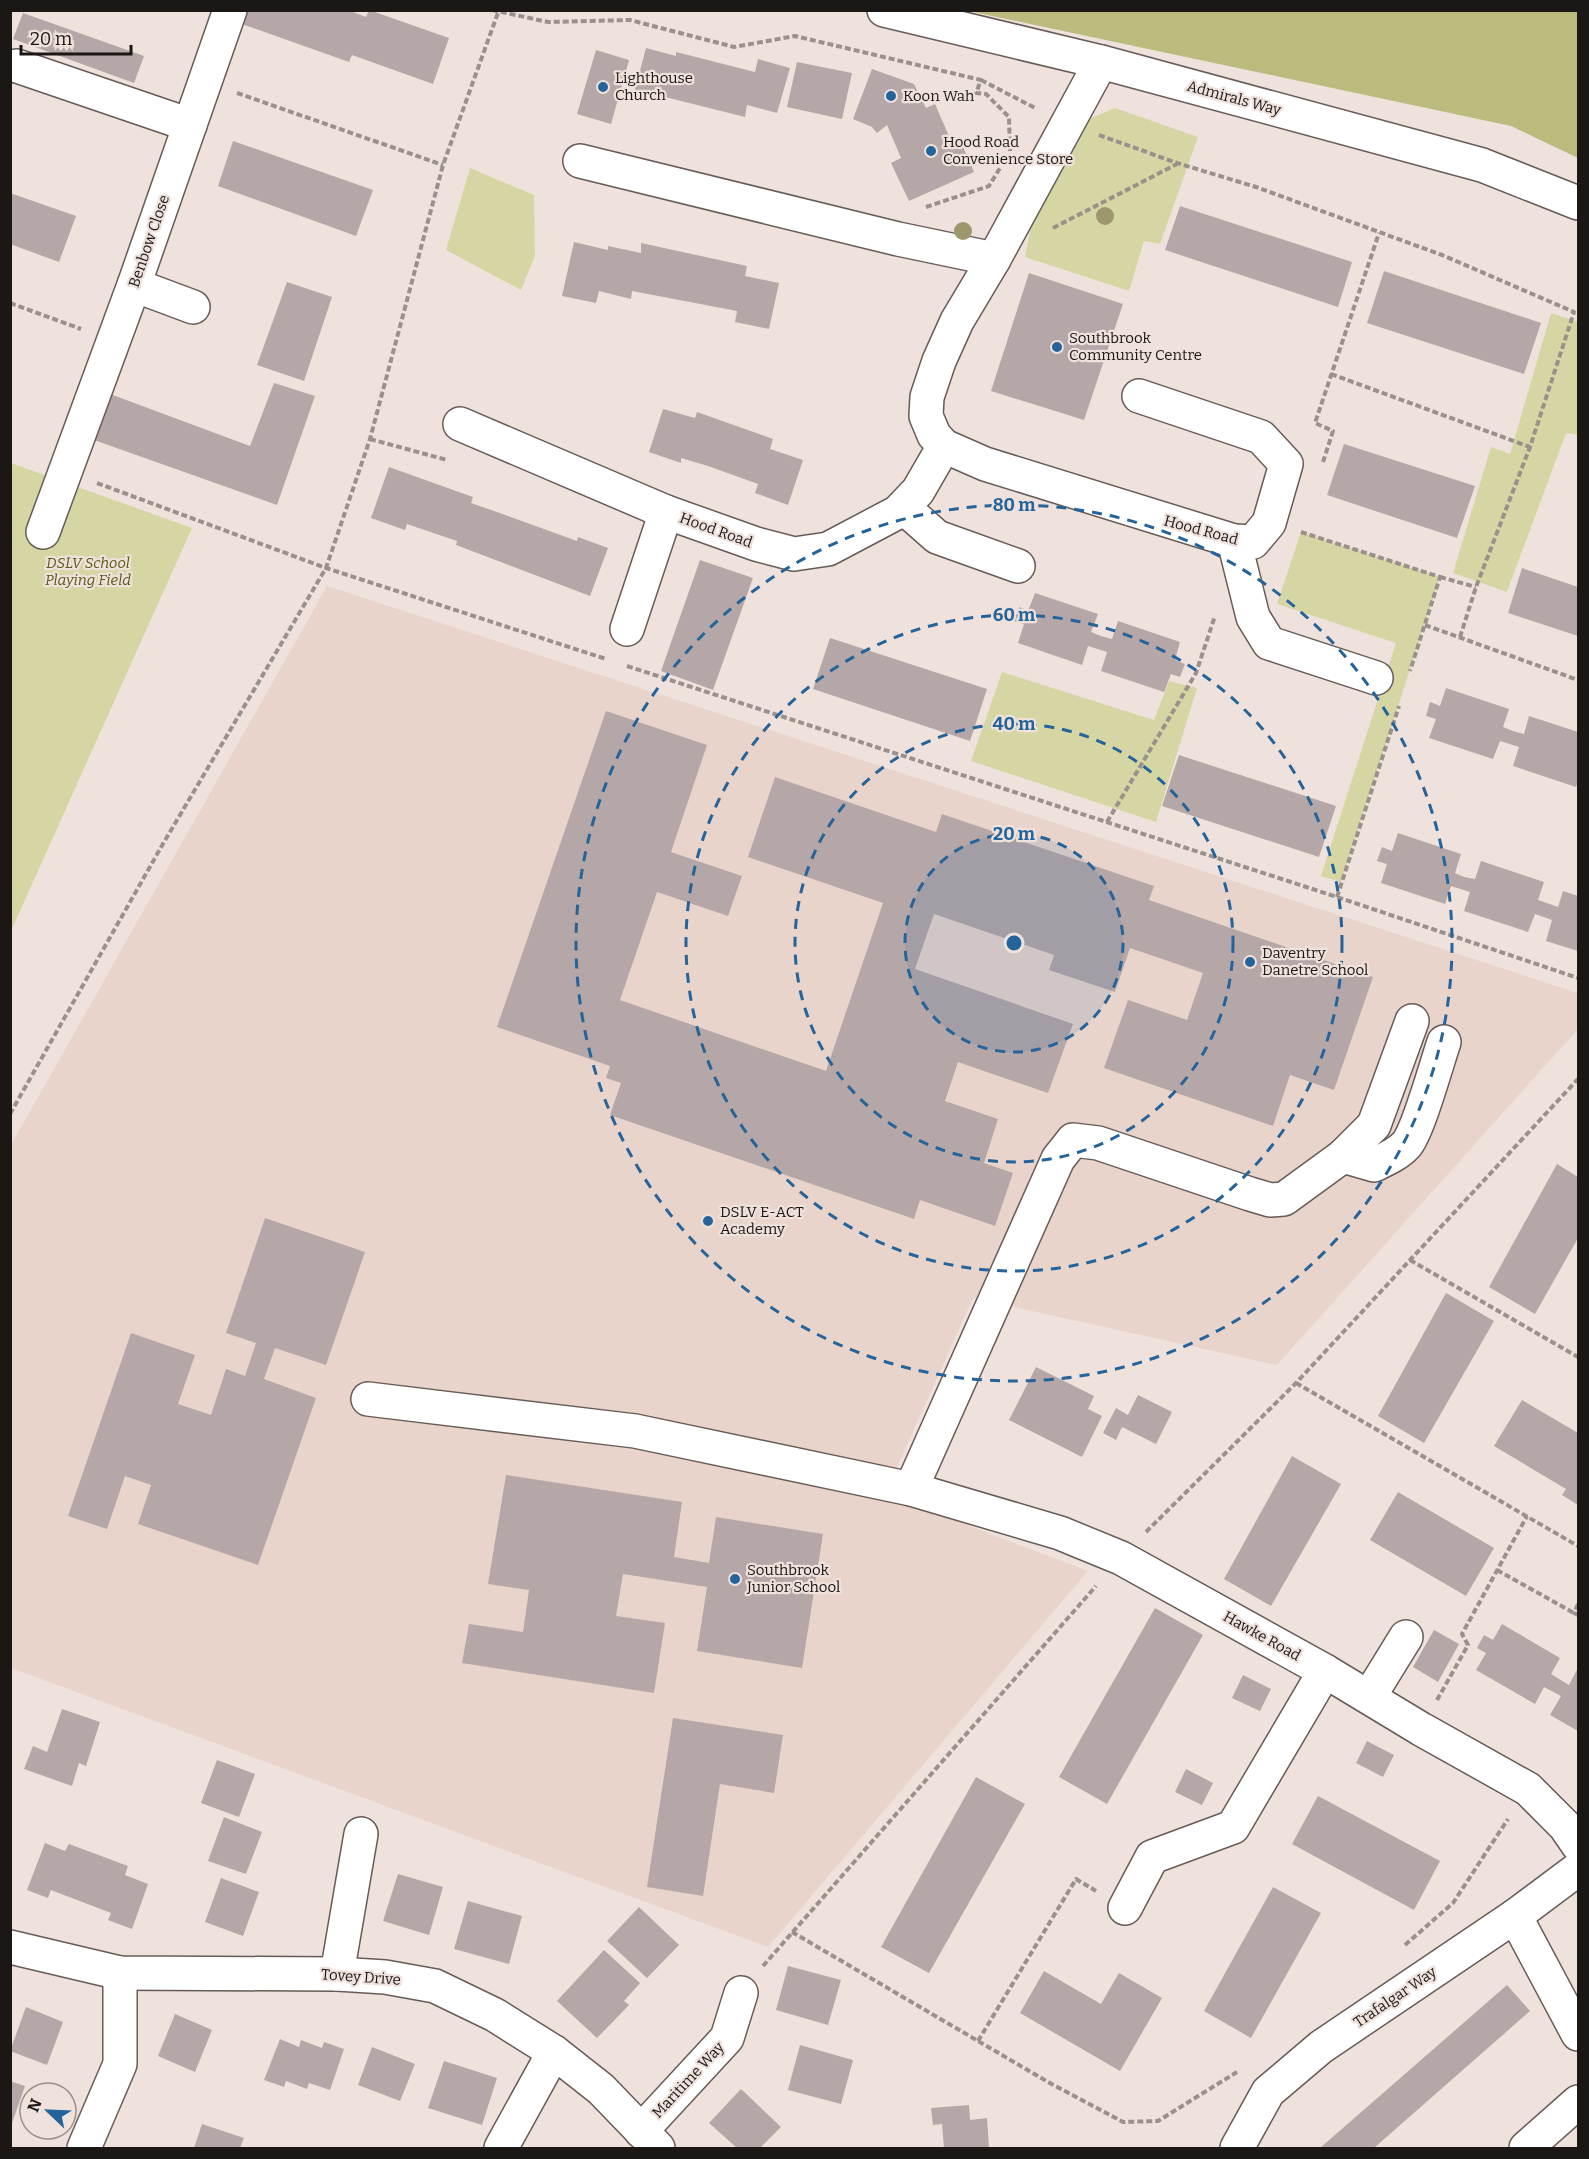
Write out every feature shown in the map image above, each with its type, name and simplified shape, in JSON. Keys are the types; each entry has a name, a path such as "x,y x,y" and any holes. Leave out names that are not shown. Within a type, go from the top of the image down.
{"street":[{"name":"Benbow Close","path":"43,532 134,285 230,10"},
{"name":"Admirals Way","path":"884,10 1101,62 1482,165 1578,204"},
{"path":"944,446 934,435 926,416 927,397 939,361 957,321 994,259 1101,62"},
{"path":"17,66 190,125"},
{"path":"580,161 898,239 994,259"},
{"path":"134,285 193,307"},
{"path":"1139,396 1261,437 1286,465 1252,536 1246,586 1253,617 1269,643 1391,679"},
{"name":"Hood Road","path":"460,424 666,512 756,544 794,554 828,549 898,512 918,491 944,446 985,464 1252,536"},
{"path":"903,507 937,537 1018,566"},
{"path":"627,628 666,512"},
{"path":"911,1489 1058,1159 1073,1140 1098,1143 1270,1200 1284,1199 1343,1156 1374,1125 1412,1021"},
{"path":"1343,1156 1374,1165 1392,1156 1408,1143 1444,1042"},
{"name":"Hawke Road","path":"368,1399 635,1431 911,1489 1060,1533 1121,1558 1325,1671 1528,1790 1565,1826 1578,1845"},
{"path":"1369,1697 1406,1637"},
{"path":"1125,1908 1152,1857 1233,1827 1325,1671"},
{"path":"337,1974 360,1834"},
{"name":"Trafalgar Way","path":"1237,2148 1268,2092 1321,2048 1515,1916 1578,1869"},
{"path":"1515,1916 1578,2034"},
{"name":"Tovey Drive","path":"10,1947 120,1973 337,1974 385,1977 435,1986 495,2015 554,2052 601,2089 649,2140"},
{"path":"84,2148 120,2064 120,1973"},
{"name":"Maritime Way","path":"649,2140 727,2038 741,1993"},
{"path":"501,2148 554,2052"},
{"path":"1526,2148 1578,2102"}],"path":[{"path":"492,10 548,22 630,20 734,47 795,36 981,80 1066,124 1177,163 1256,187 1442,255 1574,312 1530,447 1476,587 1460,637"},
{"path":"10,1114 164,842 326,568 370,440 443,165 498,12"},
{"path":"981,80 976,93 986,94 1009,117 1011,149 1006,158"},
{"path":"205,82 443,165"},
{"path":"1045,232 1177,163"},
{"path":"898,239 926,207 989,186 1000,167"},
{"path":"1322,464 1333,431 1315,423 1379,233"},
{"path":"10,303 112,340"},
{"path":"1331,374 1530,447"},
{"path":"66,471 326,568 609,660"},
{"path":"1252,536 1301,531 1476,587"},
{"path":"1391,679 1425,625 1440,577"},
{"path":"1107,822 1196,673 1224,592 1246,586"},
{"path":"1425,625 1578,680"},
{"path":"620,664 1337,897 1578,978"},
{"path":"1337,897 1400,703"},
{"path":"741,1993 1121,1558 1296,1383 1578,1079"},
{"path":"1410,1260 1578,1357"},
{"path":"1296,1383 1578,1546"},
{"path":"1421,1729 1468,1645 1462,1634 1527,1516"},
{"path":"1497,1570 1576,1614 1578,1604"},
{"path":"1400,1949 1453,1903 1528,1790"},
{"path":"978,2041 1076,1880 1125,1908"},
{"path":"792,1932 1048,2082 1123,2122 1158,2121 1243,2069"}],"shaded area":[{"name":"DSLV E-ACT Academy","path":"327,586 1578,993 1578,1029 1277,1365 973,1298 885,1494 1088,1571 768,1947 11,1668 11,1145"}],"green space":[{"path":"969,11 1578,11 1578,158 1511,126"},
{"path":"1115,108 1198,137 1160,244 1144,241 1129,291 1025,257 1031,225 1068,150 1089,119"},
{"path":"470,168 534,195 535,256 521,290 446,250"},
{"path":"1551,313 1578,322 1578,435 1566,433 1507,592 1453,573 1491,447 1510,454"},
{"name":"DSLV School Playing Field","path":"11,463 192,528 11,931"},
{"path":"1301,532 1440,577 1341,882 1321,876 1396,643 1277,604"},
{"path":"1002,672 1154,720 1169,681 1197,688 1156,822 971,761"}],"building":[{"path":"243,10 348,10 366,17 369,10 449,38 433,84 352,55 349,62 239,23"},
{"path":"23,13 144,56 134,83 13,39"},
{"path":"646,48 676,56 676,52 755,72 758,59 790,68 777,113 747,105 745,117 665,97 664,101 634,93"},
{"name":"Lighthouse Church","path":"596,50 629,60 611,124 577,114"},
{"path":"797,62 852,73 842,119 787,107"},
{"name":"Hood Road Convenience Store","path":"872,69 914,84 926,108 935,104 952,143 960,140 974,172 909,201 891,163 901,158 887,125 877,133 872,127 853,119"},
{"path":"233,141 373,190 356,236 218,186"},
{"path":"10,193 76,216 59,262 10,244"},
{"path":"1180,206 1352,262 1338,307 1165,250"},
{"path":"574,242 608,250 608,246 641,253 641,243 747,266 745,276 779,283 769,329 735,322 737,311 632,291 631,299 599,291 596,303 562,296"},
{"path":"1384,271 1541,323 1524,374 1367,323"},
{"name":"Southbrook Community Centre","path":"1029,273 1123,304 1084,420 991,391"},
{"path":"287,282 332,297 304,381 257,365"},
{"path":"274,383 315,396 277,505 94,440 110,394 250,446"},
{"path":"663,409 695,418 697,412 773,439 770,449 803,460 788,505 755,493 758,484 681,458 681,463 649,452"},
{"path":"1344,444 1475,486 1457,538 1327,495"},
{"path":"389,467 473,497 471,503 577,541 578,537 608,548 590,596 456,545 457,541 407,524 405,530 371,518"},
{"path":"700,560 753,578 713,690 661,671"},
{"path":"1522,568 1578,587 1578,636 1508,613"},
{"path":"1035,593 1098,614 1091,632 1101,636 1112,639 1118,621 1180,642 1175,660 1185,664 1180,677 1171,674 1164,692 1101,671 1107,652 1088,646 1082,665 1018,643 1024,624 1014,621 1019,607 1028,611"},
{"path":"830,638 987,689 970,741 813,689"},
{"path":"1446,688 1509,709 1503,727 1513,731 1524,734 1529,716 1578,732 1576,787 1513,766 1519,747 1500,741 1493,759 1429,738 1436,719 1426,716 1430,702 1440,706"},
{"name":"Daventry Danetre School","path":"606,711 707,745 671,852 742,876 728,916 657,892 620,1000 826,1071 883,903 748,857 775,777 936,832 942,814 1154,886 1149,900 1373,977 1334,1090 1290,1075 1273,1126 1104,1068 1128,1000 1187,1020 1203,973 1130,948 1115,992 1049,970 1054,955 934,914 915,969 1073,1024 1048,1093 958,1062 945,1101 998,1119 984,1163 1013,1173 995,1226 920,1200 914,1219 610,1115 621,1083 606,1078 610,1066 497,1027"},
{"path":"1179,755 1336,806 1319,857 1162,806"},
{"path":"1398,833 1461,854 1455,873 1464,877 1475,879 1481,861 1544,882 1538,900 1558,907 1563,891 1578,896 1578,951 1546,941 1552,920 1535,914 1528,932 1464,911 1470,892 1451,886 1445,904 1381,883 1387,864 1377,861 1382,847 1392,851"},
{"path":"1557,1164 1578,1177 1578,1238 1535,1314 1489,1287"},
{"path":"265,1218 365,1252 326,1365 275,1348 264,1379 316,1398 258,1565 138,1524 151,1485 125,1476 107,1529 68,1516 131,1333 195,1355 178,1404 211,1415 226,1369 245,1376 256,1343 226,1333"},
{"path":"1446,1293 1494,1321 1424,1443 1378,1416"},
{"path":"1036,1367 1094,1396 1088,1409 1102,1416 1082,1457 1009,1420"},
{"path":"1138,1395 1172,1412 1156,1444 1122,1427 1116,1440 1103,1433 1116,1408 1128,1415"},
{"path":"1522,1400 1578,1433 1578,1505 1562,1495 1566,1489 1494,1446"},
{"path":"1292,1456 1341,1484 1271,1606 1224,1579"},
{"name":"Southbrook Junior School","path":"506,1475 682,1502 674,1557 709,1563 716,1517 823,1534 802,1668 697,1651 707,1587 623,1574 616,1616 665,1623 654,1693 462,1663 469,1624 523,1632 529,1590 488,1584"},
{"path":"1398,1492 1494,1548 1466,1596 1370,1540"},
{"path":"1155,1608 1203,1635 1107,1804 1059,1777"},
{"path":"1502,1624 1560,1658 1551,1674 1569,1685 1578,1668 1578,1731 1550,1715 1561,1696 1544,1687 1535,1704 1476,1670 1486,1653 1477,1648 1484,1635 1493,1640"},
{"path":"1434,1630 1459,1644 1438,1682 1413,1667"},
{"path":"1243,1675 1271,1689 1260,1711 1232,1698"},
{"path":"62,1709 100,1722 86,1766 79,1763 72,1786 24,1769 33,1746 47,1752"},
{"path":"673,1718 783,1735 774,1793 720,1784 703,1896 647,1887"},
{"path":"1367,1741 1394,1755 1383,1777 1356,1763"},
{"path":"217,1760 255,1774 239,1817 201,1803"},
{"path":"1186,1769 1213,1783 1202,1805 1175,1792"},
{"path":"976,1777 1025,1804 929,1973 881,1947"},
{"path":"1318,1796 1440,1861 1414,1910 1292,1844"},
{"path":"224,1817 262,1832 246,1874 208,1861"},
{"path":"45,1843 65,1851 69,1844 128,1866 125,1875 148,1884 132,1929 108,1920 111,1913 51,1890 48,1898 27,1890"},
{"path":"398,1874 443,1887 429,1935 383,1921"},
{"path":"221,1878 259,1892 243,1936 205,1922"},
{"path":"1273,1887 1321,1913 1251,2038 1204,2011"},
{"path":"468,1901 522,1916 509,1964 454,1949"},
{"path":"639,1907 679,1945 647,1978 607,1941"},
{"path":"604,1950 640,1983 624,2001 629,2005 597,2038 557,2001"},
{"path":"788,1966 841,1980 828,2025 776,2010"},
{"path":"1044,1971 1101,2004 1119,1973 1162,1998 1120,2071 1020,2013"},
{"path":"1507,1985 1530,2011 1374,2148 1320,2148"},
{"path":"26,2007 63,2022 47,2065 10,2051"},
{"path":"175,2014 212,2030 195,2072 158,2056"},
{"path":"280,2039 299,2047 301,2040 322,2048 324,2042 344,2049 330,2090 309,2083 307,2089 286,2081 284,2087 264,2080"},
{"path":"800,2045 853,2060 841,2104 788,2090"},
{"path":"372,2047 415,2064 400,2101 358,2085"},
{"path":"444,2061 497,2078 482,2125 428,2108"},
{"path":"10,2081 18,2084 18,2106 10,2126"},
{"path":"741,2089 781,2127 760,2148 737,2148 709,2123"},
{"path":"969,2105 970,2120 987,2118 989,2148 944,2148 942,2124 933,2125 931,2108"},
{"path":"202,2124 244,2138 240,2148 194,2148"}],"place":[{"name":"Lighthouse Church","path":"603,87"},
{"name":"Koon Wah","path":"891,96"},
{"name":"Hood Road Convenience Store","path":"931,151"},
{"name":"Southbrook Community Centre","path":"1057,347"},
{"name":"Daventry Danetre School","path":"1250,962"},
{"name":"DSLV E-ACT Academy","path":"708,1221"},
{"name":"Southbrook Junior School","path":"735,1579"}]}
